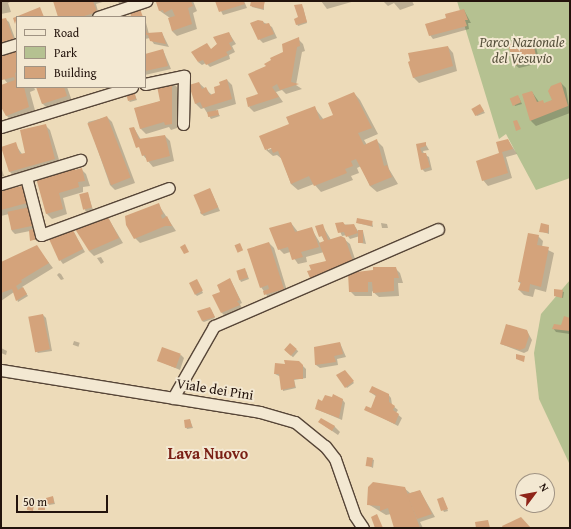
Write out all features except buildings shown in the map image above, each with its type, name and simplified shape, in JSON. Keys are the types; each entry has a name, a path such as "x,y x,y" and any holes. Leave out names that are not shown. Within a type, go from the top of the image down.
{"street":[{"path":"101,16 146,1"},
{"path":"1,49 16,44"},
{"path":"146,84 184,76 183,124"},
{"path":"1,127 129,88"},
{"path":"1,184 80,160"},
{"path":"26,177 41,235 169,188"},
{"path":"173,398 214,326 438,229"},
{"name":"Viale dei Pini","path":"1,370 260,412 295,422 312,434 335,459 355,516 363,528"}],"green space":[{"name":"Parco Nazionale del Vesuvio","path":"457,1 570,1 570,178 536,190 506,134 499,139"},
{"path":"570,280 570,465 539,399 534,353 541,314"}],"district":[{"name":"Lava Nuovo","path":"208,453"}]}
